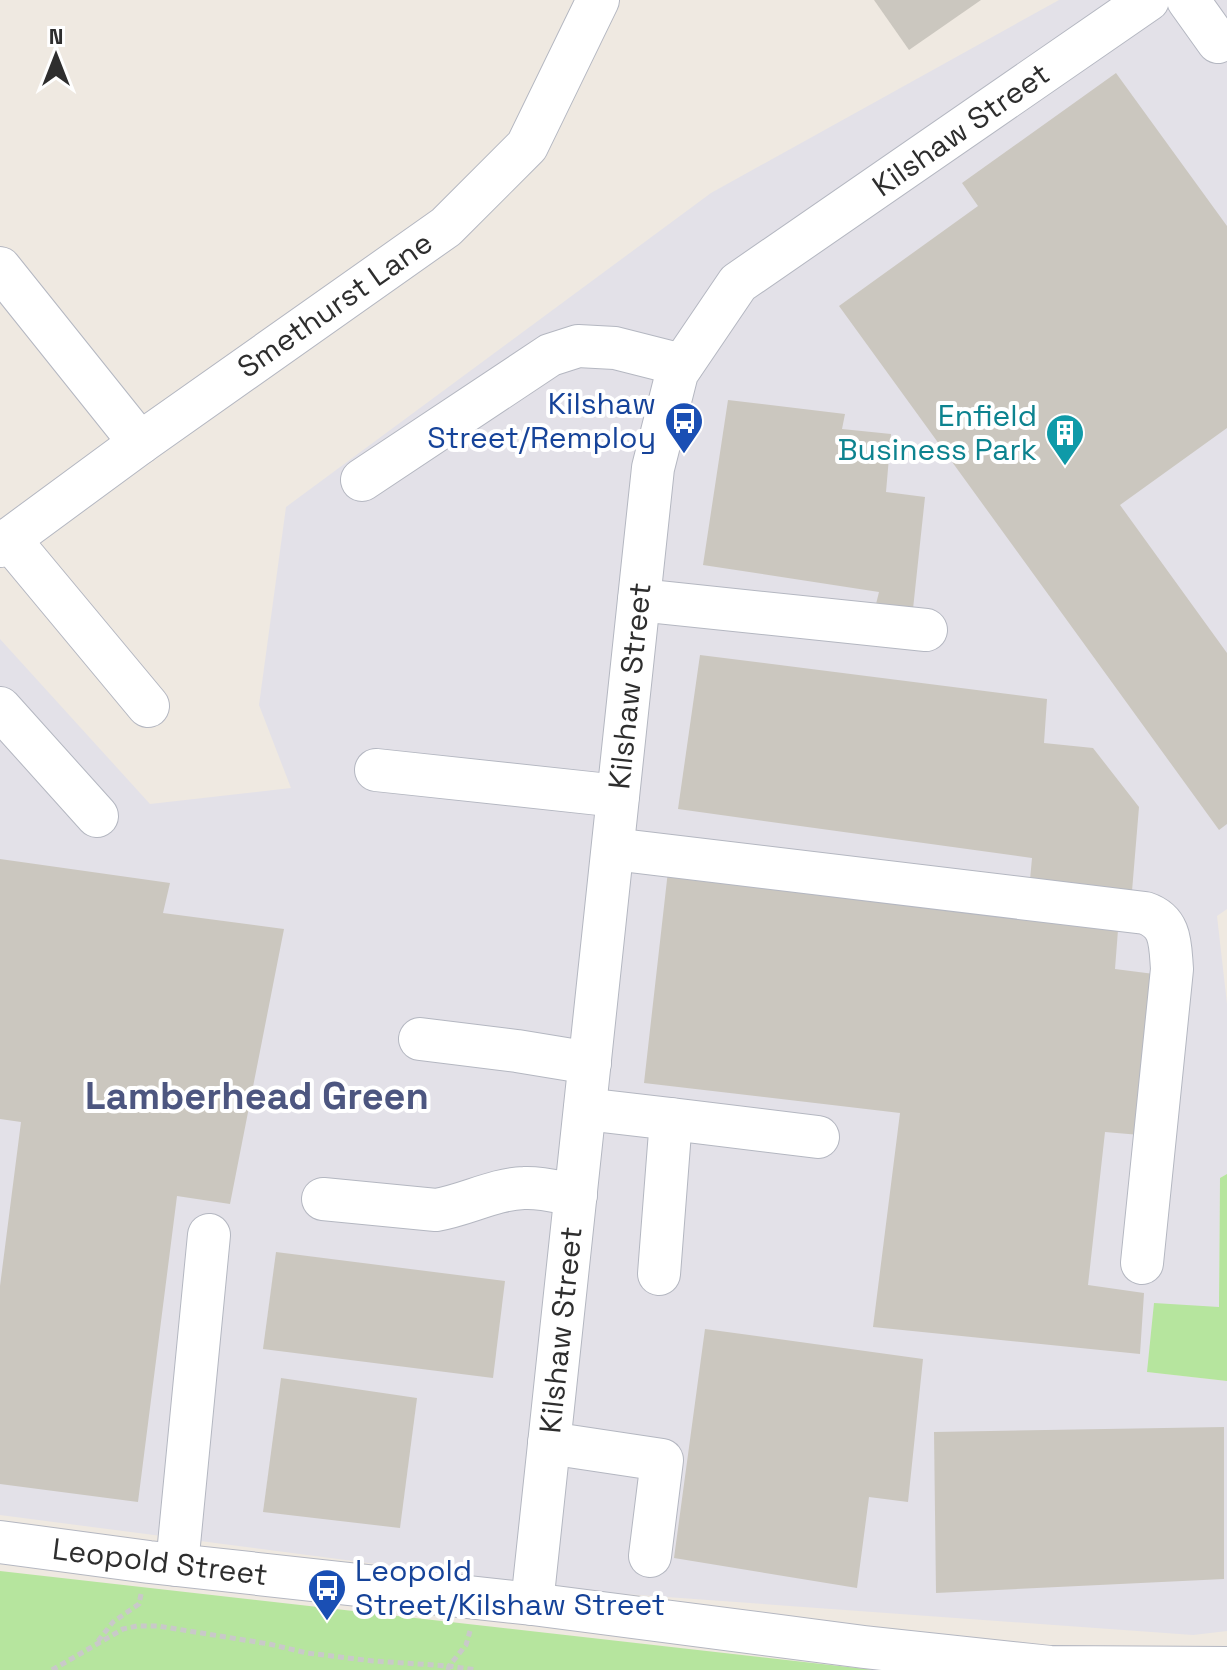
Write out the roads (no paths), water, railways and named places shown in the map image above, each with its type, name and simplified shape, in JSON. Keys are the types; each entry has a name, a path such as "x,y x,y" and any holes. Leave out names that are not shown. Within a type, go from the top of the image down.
{"street":[{"name":"Smethurst Lane","path":"4,542 446,227 527,146 598,0"},
{"name":"Kilshaw Street","path":"532,1604 653,468 677,373 738,283 1148,0"},
{"path":"1188,0 1218,42"},
{"path":"0,268 140,443"},
{"path":"362,480 550,355 578,346 615,348 682,365"},
{"path":"4,542 148,706"},
{"path":"639,600 926,630"},
{"path":"0,708 97,816"},
{"path":"376,770 618,796"},
{"path":"613,849 1145,913 1158,918 1164,924 1169,940 1172,969 1142,1263"},
{"path":"420,1039 590,1063"},
{"path":"585,1109 818,1137"},
{"path":"659,1274 671,1119"},
{"path":"323,1199 436,1210 526,1188 576,1195"},
{"path":"163,1564 209,1235"},
{"path":"549,1443 662,1460 650,1556"},
{"name":"Leopold Street","path":"0,1542 163,1564 532,1604 864,1647 1050,1667 1227,1668"}],"place":[{"name":"Kilshaw Street/Remploy","path":"684,455"},
{"name":"Enfield Business Park","path":"1065,467"},
{"name":"Leopold Street/Kilshaw Street","path":"327,1622"}],"district":[{"name":"Lamberhead Green","path":"257,1096"}]}
